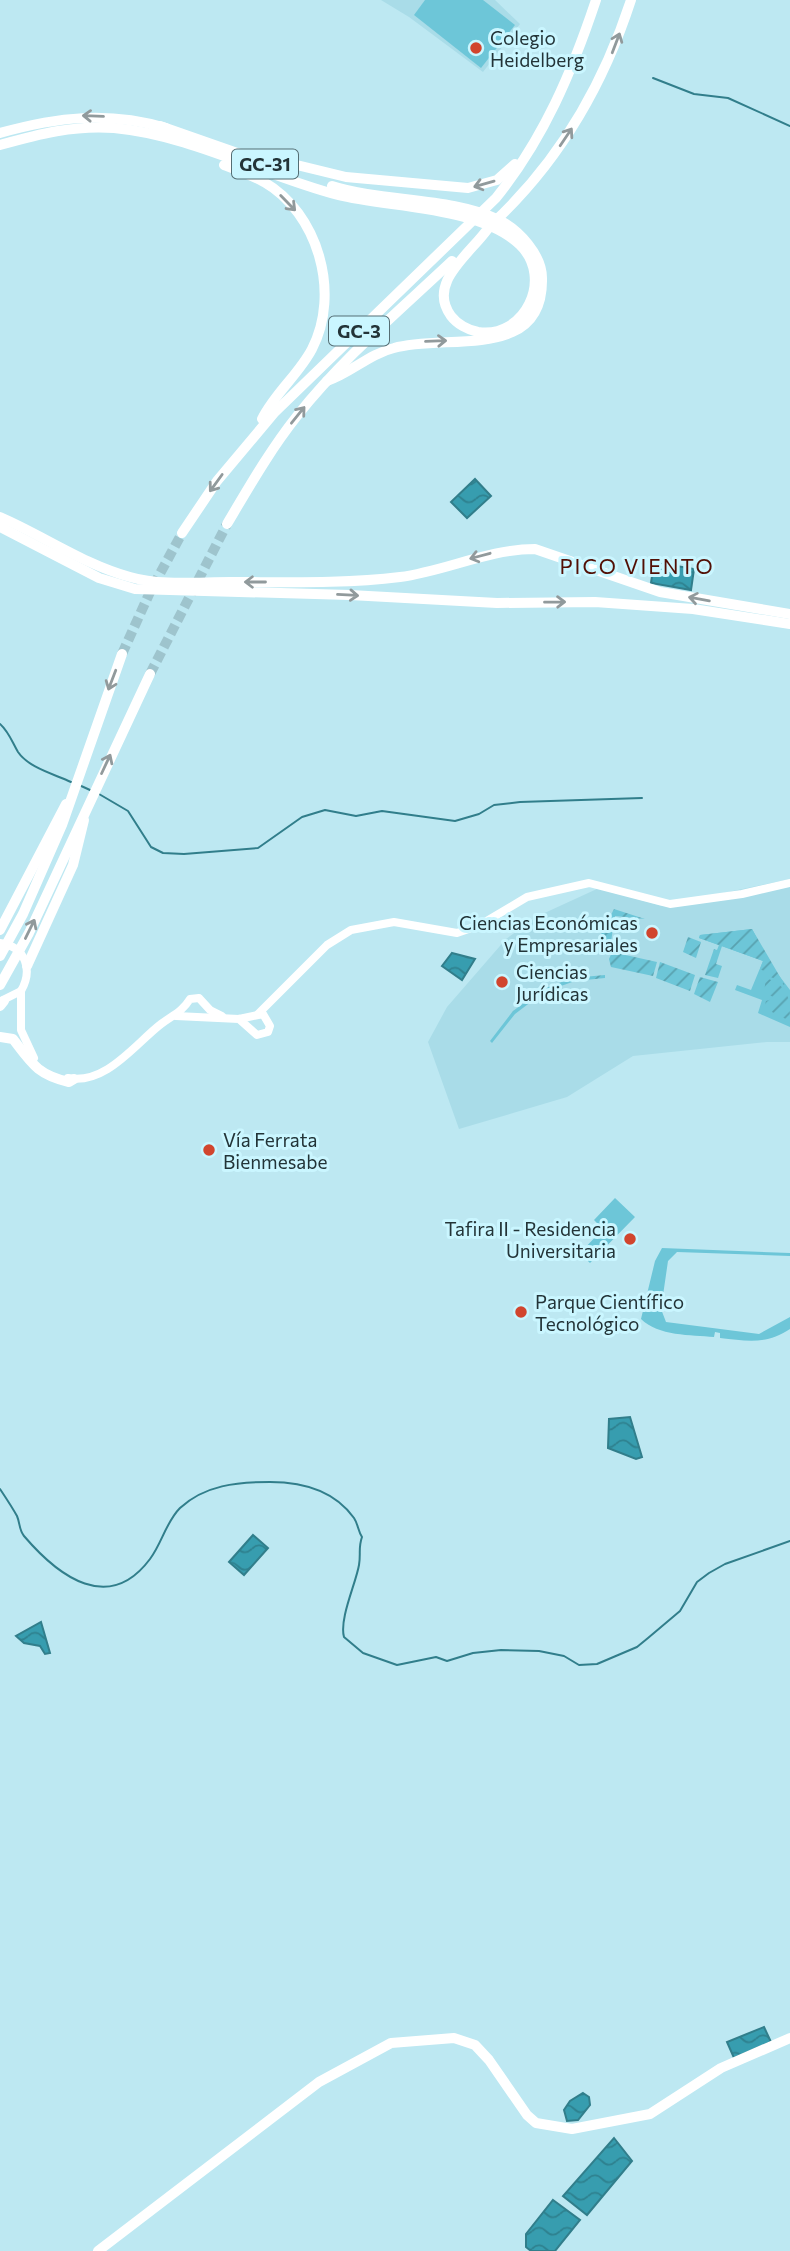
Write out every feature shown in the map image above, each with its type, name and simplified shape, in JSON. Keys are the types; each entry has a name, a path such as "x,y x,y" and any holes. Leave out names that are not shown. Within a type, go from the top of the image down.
{"highway":[{"name":"GC-3","path":"182,533 217,481 253,435 496,198 528,156 574,68 596,0"},
{"path":"451,212 496,229 521,246 528,257 534,270 534,297 519,319 508,328 478,332 456,321 447,310 443,296 445,283 457,264 489,227 508,209 552,157 598,85 631,0"},
{"name":"GC-31","path":"0,133 63,117 126,118 338,187 451,212"},
{"path":"160,127 298,167 346,177 468,188 485,185 508,172 547,120"},
{"name":"GC-31","path":"0,145 67,128 115,128 168,140 338,195 451,212"},
{"path":"115,128 168,144 265,182 284,198 309,230 317,248 325,286 320,330 297,374 265,412 253,435"},
{"path":"327,381 392,348 426,341 503,337 517,331 530,319 538,306 542,270 529,245 499,220 451,212"},
{"name":"GC-3","path":"227,524 271,451 327,381 475,244"},
{"path":"0,957 41,860 74,793 122,654"},
{"path":"0,985 57,872 150,674"},
{"path":"26,962 68,877 83,831 84,811"},
{"path":"0,930 41,860"},
{"path":"0,1037 13,1039 35,1068 48,1077 69,1082 74,1079"}],"main road":[{"path":"0,517 89,564 132,578 154,581 325,582 400,577 486,554 514,549 535,549 667,594 790,614"},
{"path":"0,527 99,578 135,589 438,601 595,602 693,609 790,624"},
{"path":"98,2251 319,2082 373,2050 391,2043 454,2038 475,2045 489,2060 527,2115 536,2123 572,2129 650,2114 721,2068 790,2038"}],"street":[{"path":"176,1016 222,1016 239,1019 258,1014 327,945 351,930 394,922 457,933 480,925 527,897 589,883 670,904 742,894 790,883"},
{"path":"0,943 16,949 26,962 26,982 21,991 19,1012 24,1043 35,1061 58,1076 74,1079 104,1070 176,1016 195,997 222,1016"},
{"path":"19,1012 3,1002 21,991"},
{"path":"239,1019 252,1031 263,1035 270,1026 267,1017 269,1005"},
{"path":"258,1014 267,1017"}],"shaded area":[{"name":"Colegio Heidelberg","path":"381,0 495,0 520,24 483,72 409,17"},
{"name":"Colegio Heidelberg","path":"425,0 483,0 515,25 481,68 414,15"},
{"path":"790,879 790,1042 633,1056 567,1097 459,1129 428,1042 447,1007 506,939 538,916 599,888 662,906"},
{"path":"614,909 645,919 615,916 610,948 597,944 601,944 602,921 610,917"},
{"path":"752,929 771,965 790,990 790,1027 758,1013 762,1000 735,990 737,985 751,990 763,961 699,938 700,935"},
{"path":"752,929 790,994 781,981 768,976 768,973 760,969 763,961 722,946 716,964 722,966 718,978 705,975 714,949 717,950 719,945 699,938 700,935"},
{"path":"688,937 701,942 696,958 683,952"},
{"path":"612,952 657,962 653,976 611,967 609,959"},
{"path":"660,962 695,975 690,991 656,978"},
{"path":"605,975 605,978 575,981 547,991 546,988 572,978"},
{"path":"700,977 718,982 710,1002 694,994"},
{"path":"766,978 774,981 787,994 790,1021 764,1008 766,1001 775,998 764,992"},
{"path":"542,990 544,992 515,1014 492,1043 490,1041 513,1011"},
{"path":"615,1198 635,1217 590,1263 580,1253 603,1229 594,1220"},
{"path":"662,1248 790,1253 790,1256 677,1252 668,1261 661,1309 666,1322 759,1334 790,1317 790,1329 773,1338 748,1341 720,1338 720,1333 715,1332 714,1337 675,1334 648,1325 641,1319 655,1261"}],"water":[{"path":"475,479 491,496 467,518 451,502"},
{"path":"654,562 694,569 691,590 651,583"},
{"path":"452,953 475,959 462,980 442,966"},
{"path":"630,1417 642,1457 636,1459 608,1448 609,1419"},
{"path":"253,1535 268,1548 244,1575 229,1562"},
{"path":"41,1622 50,1653 45,1654 40,1646 24,1643 16,1636"},
{"path":"764,2027 771,2042 734,2058 727,2042"},
{"path":"583,2093 589,2097 590,2105 578,2120 567,2121 564,2110 570,2101"},
{"path":"614,2138 632,2161 587,2215 563,2196"},
{"path":"553,2200 580,2220 555,2251 531,2251 526,2247 526,2234"}],"waterway":[{"path":"653,78 694,94 728,98 790,126"},
{"path":"0,724 23,758 42,770 71,782"},
{"path":"79,785 90,790"},
{"path":"99,794 128,811 151,847 163,853 184,854 258,848 302,817 325,810 356,816 382,811 455,821 479,814 494,805 642,798"},
{"path":"0,1489 17,1516 22,1534 38,1551 68,1576 85,1584 101,1587 118,1584 134,1575 150,1559 175,1514 200,1494 222,1486 258,1482 294,1484 327,1494 346,1508 362,1537 359,1565 344,1621 344,1637 363,1653 397,1665 436,1657 447,1661 473,1653 501,1650 539,1651 564,1656 579,1665 597,1664 637,1647 680,1611 697,1582 709,1573 725,1564 790,1541"}],"tunnel":[{"path":"150,674 227,524"},
{"path":"122,654 150,592 182,533"}],"place":[{"name":"Colegio Heidelberg","path":"476,48"},
{"name":"Ciencias Económicas y Empresariales","path":"652,933"},
{"name":"Ciencias Jurídicas","path":"502,982"},
{"name":"Vía Ferrata Bienmesabe","path":"209,1150"},
{"name":"Tafira II - Residencia Universitaria","path":"630,1239"},
{"name":"Parque Científico Tecnológico","path":"521,1312"}],"district":[{"name":"PICO VIENTO","path":"637,565"}]}
